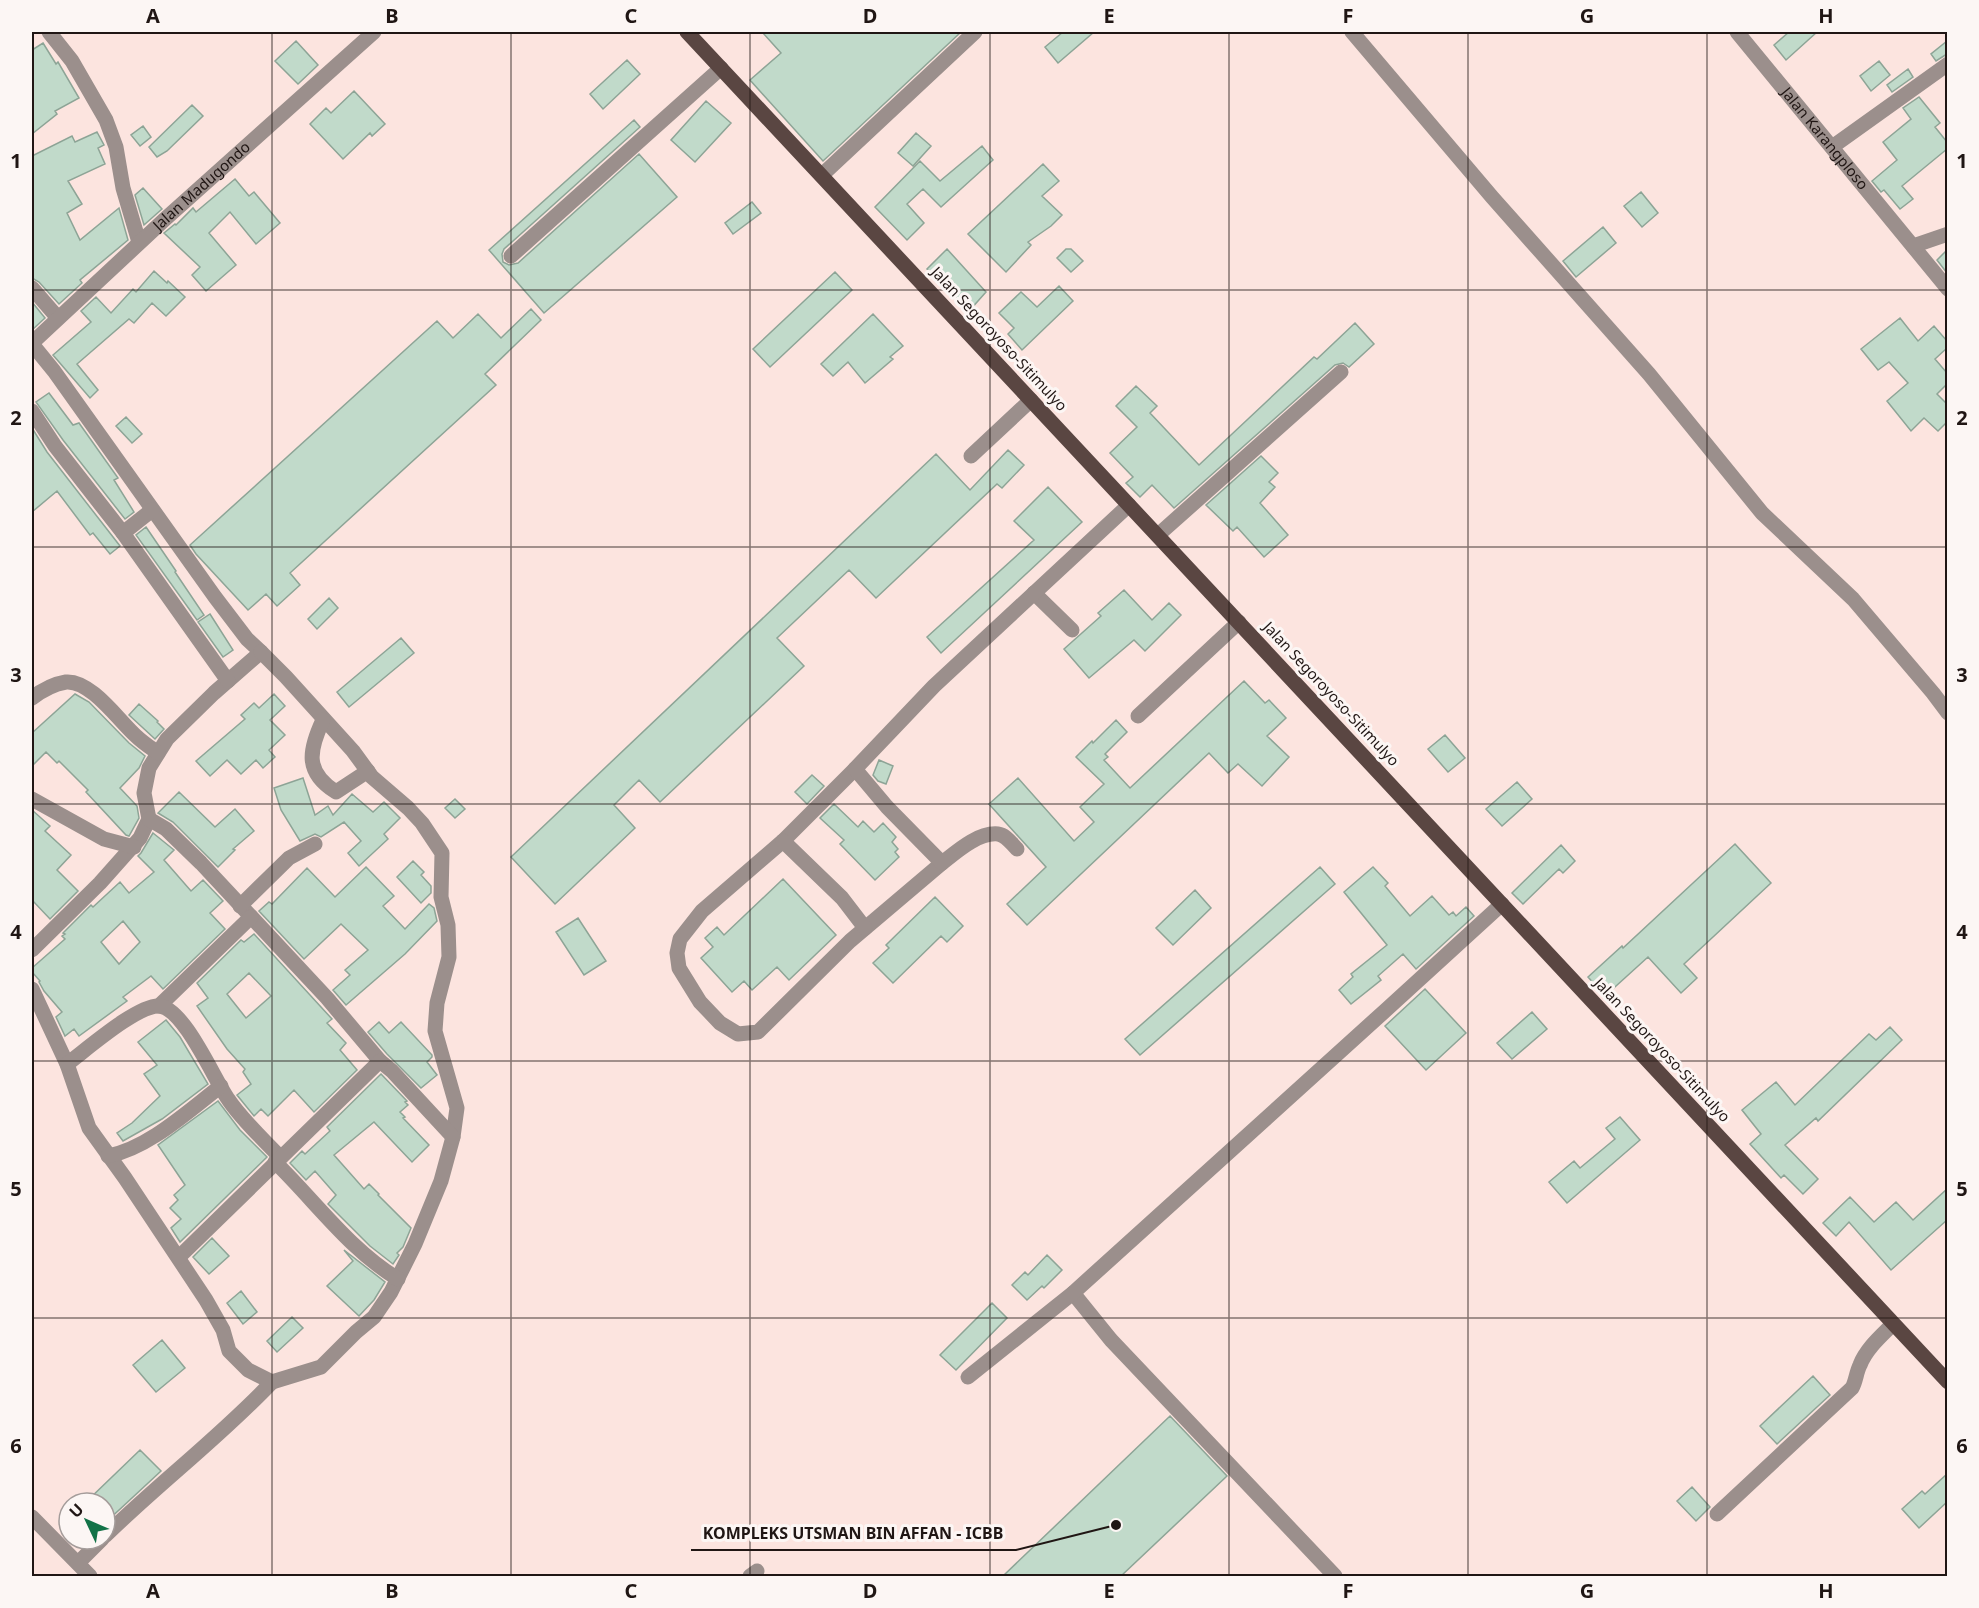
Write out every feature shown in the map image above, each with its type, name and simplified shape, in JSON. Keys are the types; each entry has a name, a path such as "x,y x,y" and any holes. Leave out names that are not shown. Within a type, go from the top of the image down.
{"main road":[{"name":"Jalan Segoroyoso-Sitimulyo","path":"687,32 1947,1382"}],"street":[{"path":"49,32 72,61 106,120 116,147 123,188 139,242"},
{"name":"Jalan Madugondo","path":"32,343 139,242 374,32"},
{"path":"822,175 975,32"},
{"path":"1352,32 1492,197 1649,374 1762,513 1854,599 1947,712"},
{"name":"Jalan Karangploso","path":"1737,32 1947,289"},
{"path":"1832,147 1947,64"},
{"path":"510,256 721,68"},
{"path":"1913,246 1947,234"},
{"path":"32,288 58,318"},
{"path":"32,343 247,639 286,677 368,771 408,808 432,836 442,853 441,897 448,924 449,957 437,1003 435,1031 457,1107 453,1137 441,1181 398,1278 374,1317 321,1367 272,1382 246,1409 135,1506 117,1525"},
{"path":"1158,535 1341,372"},
{"path":"971,456 1031,399"},
{"path":"32,411 55,446 123,533 228,681"},
{"path":"1017,849 1007,838 997,834 982,837 963,847 865,928 758,1032 738,1034 720,1023 700,1002 679,968 677,953 680,939 702,911 783,841 934,686 1130,505"},
{"path":"123,533 152,510"},
{"path":"1034,593 1071,630"},
{"path":"1138,716 1239,622"},
{"path":"32,950 134,847 140,838 149,819 144,793 149,768 167,739 261,652"},
{"path":"32,698 53,686 67,682 80,684 111,710 135,736 158,753"},
{"path":"323,720 313,741 310,756 316,774 324,784 336,792 368,771"},
{"path":"855,769 887,807 942,863"},
{"path":"32,799 104,839 134,847"},
{"path":"149,819 166,829 201,863 327,998 380,1061 453,1137"},
{"path":"783,841 842,898 865,928"},
{"path":"67,1064 137,1013 159,1006 245,911 289,858 315,844"},
{"path":"968,1377 1073,1293 1388,1010 1502,904"},
{"path":"32,989 67,1064 88,1128 178,1257 223,1330 229,1352 248,1370 272,1382"},
{"path":"159,1006 174,1011 189,1031 229,1101 333,1226 378,1267 398,1278"},
{"path":"178,1257 380,1061"},
{"path":"108,1156 124,1153 144,1142 182,1117 220,1086"},
{"path":"1073,1293 1111,1340 1335,1576"},
{"path":"1717,1514 1852,1388 1870,1348 1893,1324"},
{"path":"32,1517 90,1576"},
{"path":"78,1563 90,1551"}],"building":[{"path":"762,32 961,32 823,161 750,80 781,53"},
{"path":"1063,32 1094,32 1058,63 1045,47"},
{"path":"1789,32 1817,32 1786,60 1774,45"},
{"path":"296,41 318,65 298,84 275,61"},
{"path":"1947,41 1947,54 1936,61 1931,54"},
{"path":"43,43 56,64 58,62 79,98 55,111 57,114 32,134 32,50"},
{"path":"627,60 640,74 603,109 590,94"},
{"path":"1879,61 1890,75 1871,91 1860,76"},
{"path":"1908,69 1913,77 1892,92 1887,85"},
{"path":"354,91 385,124 372,136 370,133 343,159 310,124 326,108 331,113"},
{"path":"1919,97 1940,123 1935,127 1947,142 1947,149 1902,186 1913,199 1900,209 1884,190 1881,192 1872,181 1897,160 1883,142 1911,119 1903,108"},
{"path":"706,101 731,123 695,162 671,140"},
{"path":"192,105 203,116 167,151 157,157 149,147"},
{"path":"634,120 640,127 504,249 503,262 509,265 518,263 639,154 677,197 544,313 489,250"},
{"path":"143,126 151,137 140,146 131,135"},
{"path":"97,132 104,145 98,148 105,164 68,181 82,204 67,213 80,240 119,208 128,240 80,280 82,283 59,304 39,282 32,278 32,156 72,136 75,142"},
{"path":"916,133 931,146 913,166 898,153"},
{"path":"982,146 993,160 941,207 923,189 907,204 924,223 907,240 875,207 920,161 940,181"},
{"path":"1043,164 1059,181 1042,196 1062,215 1028,242 1031,245 1006,272 968,234"},
{"path":"235,179 249,196 254,192 280,223 256,244 230,212 209,233 236,265 206,291 192,275 200,267 164,233 193,208 196,212"},
{"path":"143,188 162,209 144,225 135,195"},
{"path":"1641,192 1658,213 1642,227 1624,206"},
{"path":"752,202 761,213 733,234 725,223"},
{"path":"1603,227 1616,243 1576,277 1563,261"},
{"path":"947,249 986,292 969,311 944,283 927,269"},
{"path":"1066,249 1071,249 1083,261 1071,272 1057,258"},
{"path":"1947,250 1947,273 1937,260"},
{"path":"154,271 185,297 166,316 152,303 134,323 129,319 77,364 98,390 90,398 53,355 91,322 81,311 96,297 111,313 133,289 136,292"},
{"path":"835,272 852,290 770,367 753,349"},
{"path":"1059,286 1073,301 1022,350 1008,334 1014,328 999,313 1021,292 1037,307"},
{"path":"32,302 45,318 32,330"},
{"path":"531,309 541,320 485,374 496,385 290,573 300,585 277,606 266,594 248,610 196,554 190,545 437,321 453,338 478,314 501,338"},
{"path":"873,314 903,346 890,357 893,359 865,383 848,362 833,376 821,364"},
{"path":"1900,318 1918,341 1934,326 1947,341 1947,348 1935,359 1947,373 1947,384 1937,394 1947,404 1947,422 1938,431 1924,418 1911,431 1887,401 1908,383 1889,362 1878,370 1861,349"},
{"path":"1355,323 1374,344 1349,367 1343,363 1335,365 1174,508 1152,485 1140,497 1126,483 1133,477 1110,453 1137,427 1116,406 1136,386 1157,406 1150,413 1199,465 1314,357 1317,359"},
{"path":"49,393 73,425 79,423 118,478 114,480 134,512 125,519 36,402"},
{"path":"126,417 142,434 132,443 116,426"},
{"path":"32,428 47,452 120,546 110,554 93,533 90,535 57,491 32,512"},
{"path":"1008,450 1024,465 1002,488 997,484 876,598 849,570 777,638 804,666 660,802 639,780 614,805 635,828 555,904 511,857 936,454 970,490"},
{"path":"1261,456 1278,473 1269,482 1275,487 1260,503 1288,535 1264,557 1237,527 1233,531 1206,505"},
{"path":"1048,487 1082,522 941,653 927,637 1034,540 1014,521"},
{"path":"146,527 204,615 197,620 136,535"},
{"path":"1124,590 1152,620 1169,603 1181,615 1145,651 1134,640 1089,678 1064,649 1101,616 1098,613"},
{"path":"329,598 338,608 317,629 308,619"},
{"path":"210,614 233,650 223,657 198,622"},
{"path":"401,638 414,653 349,707 337,692"},
{"path":"1244,681 1265,703 1269,700 1286,718 1267,736 1289,757 1262,786 1238,764 1228,773 1209,753 1027,925 1007,904 1046,867 989,804 1018,778 1074,841 1094,822 1080,807 1104,784 1076,757 1092,741 1093,743 1116,720 1127,732 1105,754 1108,757 1104,760 1130,788"},
{"path":"75,694 89,702 145,756 139,768 120,788 137,806 139,818 129,836 59,761 57,763 46,752 32,766 32,733"},
{"path":"274,694 285,706 270,720 285,735 269,750 275,757 263,768 256,760 241,774 227,760 210,776 196,761 245,719 241,715 254,703 259,708"},
{"path":"139,704 164,729 155,739 129,715"},
{"path":"1445,735 1465,758 1448,772 1428,749"},
{"path":"879,760 893,766 886,784 878,781 873,775"},
{"path":"812,775 824,786 807,804 795,792"},
{"path":"303,778 315,815 328,806 333,815 352,794 373,812 384,802 400,818 384,834 388,839 359,866 348,853 361,841 344,822 321,837 315,834 300,841 281,810 274,788"},
{"path":"1517,782 1532,799 1502,826 1486,809"},
{"path":"179,792 215,827 235,809 254,831 233,849 235,850 218,867 173,822 158,813"},
{"path":"455,799 465,809 455,818 445,808"},
{"path":"834,804 858,827 863,821 874,832 883,823 896,837 892,842 898,849 895,852 899,857 875,880 840,844 844,840 820,818"},
{"path":"32,810 50,826 45,831 71,855 57,870 78,891 50,919 32,900"},
{"path":"153,833 174,850 164,860 191,891 203,880 223,901 210,913 225,929 163,989 151,976 123,997 127,1001 79,1036 74,1029 65,1036 56,1017 62,1012 44,991 40,981 32,972 32,968 65,939 62,936 65,934 63,933 91,905 93,907 120,882 129,893 154,872 138,856","holes":["123,921 140,942 119,964 101,942"]},
{"path":"1735,844 1771,883 1684,964 1697,978 1681,993 1648,957 1605,996 1588,977 1622,946 1623,948"},
{"path":"1561,845 1575,861 1563,873 1559,869 1523,904 1512,893"},
{"path":"413,861 424,872 421,875 431,886 431,893 421,903 397,877"},
{"path":"366,867 394,896 383,906 405,929 429,904 434,908 437,921 405,954 346,1005 333,990 350,975 345,970 368,950 341,924 304,959 259,911 269,902 272,904 307,868 335,897"},
{"path":"1320,867 1335,884 1140,1055 1125,1039"},
{"path":"1373,867 1388,883 1385,886 1410,916 1432,896 1449,915 1453,912 1456,916 1466,907 1474,916 1416,969 1403,954 1378,976 1381,980 1351,1004 1339,990 1353,977 1351,974 1387,945 1344,892"},
{"path":"783,879 836,935 789,980 777,967 752,990 744,981 732,992 701,958 713,947 705,938 717,927 724,935"},
{"path":"1195,890 1211,908 1173,945 1156,928"},
{"path":"935,897 963,926 947,942 941,936 893,983 873,963 889,948 886,945"},
{"path":"578,918 606,961 584,975 556,932"},
{"path":"254,934 332,1019 327,1023 346,1043 340,1050 357,1070 314,1112 294,1090 268,1116 261,1109 254,1116 237,1095 251,1084 243,1072 245,1069 227,1049 197,1006 208,998 197,983 241,940 244,942","holes":["249,973 271,996 246,1018 227,994"]},
{"path":"1425,989 1466,1033 1426,1070 1385,1026"},
{"path":"1532,1012 1547,1029 1512,1059 1497,1043"},
{"path":"166,1020 180,1037 208,1084 162,1119 123,1141 117,1133 132,1123 160,1096 144,1074 157,1065 138,1042"},
{"path":"379,1022 389,1033 401,1022 432,1055 427,1062 437,1075 421,1088 368,1032"},
{"path":"1890,1027 1902,1040 1818,1121 1816,1118 1785,1145 1818,1179 1803,1194 1784,1175 1781,1178 1750,1144 1761,1134 1742,1110 1776,1082 1795,1105 1869,1034 1876,1040"},
{"path":"381,1074 407,1101 405,1102 408,1105 400,1112 405,1117 403,1118 429,1145 412,1162 374,1122 334,1155 364,1189 369,1184 411,1228 393,1264 370,1246 328,1204 336,1195 315,1171 306,1180 290,1163 302,1151 305,1154 330,1131 327,1127"},
{"path":"218,1101 240,1130 267,1157 180,1242 171,1228 181,1219 170,1208 178,1200 174,1195 185,1185 158,1145"},
{"path":"1620,1117 1640,1140 1567,1203 1549,1182 1574,1161 1580,1168 1615,1139 1606,1128"},
{"path":"1947,1189 1947,1220 1891,1270 1849,1222 1836,1236 1823,1223 1850,1197 1874,1222 1896,1202 1913,1220"},
{"path":"212,1238 229,1256 209,1274 193,1257"},
{"path":"344,1250 385,1282 374,1300 359,1316 327,1286 353,1261"},
{"path":"1047,1255 1062,1270 1044,1288 1042,1286 1027,1300 1012,1285 1025,1272 1028,1275"},
{"path":"241,1291 257,1312 243,1324 227,1303"},
{"path":"992,1303 1007,1318 956,1370 940,1355"},
{"path":"292,1317 303,1328 277,1352 267,1341"},
{"path":"162,1340 185,1368 156,1392 133,1365"},
{"path":"1813,1376 1830,1395 1777,1444 1760,1426"},
{"path":"1170,1416 1227,1476 1121,1576 1003,1576"},
{"path":"140,1450 161,1471 117,1512 117,1491 97,1491"},
{"path":"1947,1474 1947,1502 1919,1528 1902,1509 1922,1491 1925,1494"},
{"path":"1692,1487 1710,1507 1696,1521 1677,1501"}],"place":[{"name":"KOMPLEKS UTSMAN BIN AFFAN - ICBB","path":"1116,1525"}]}
